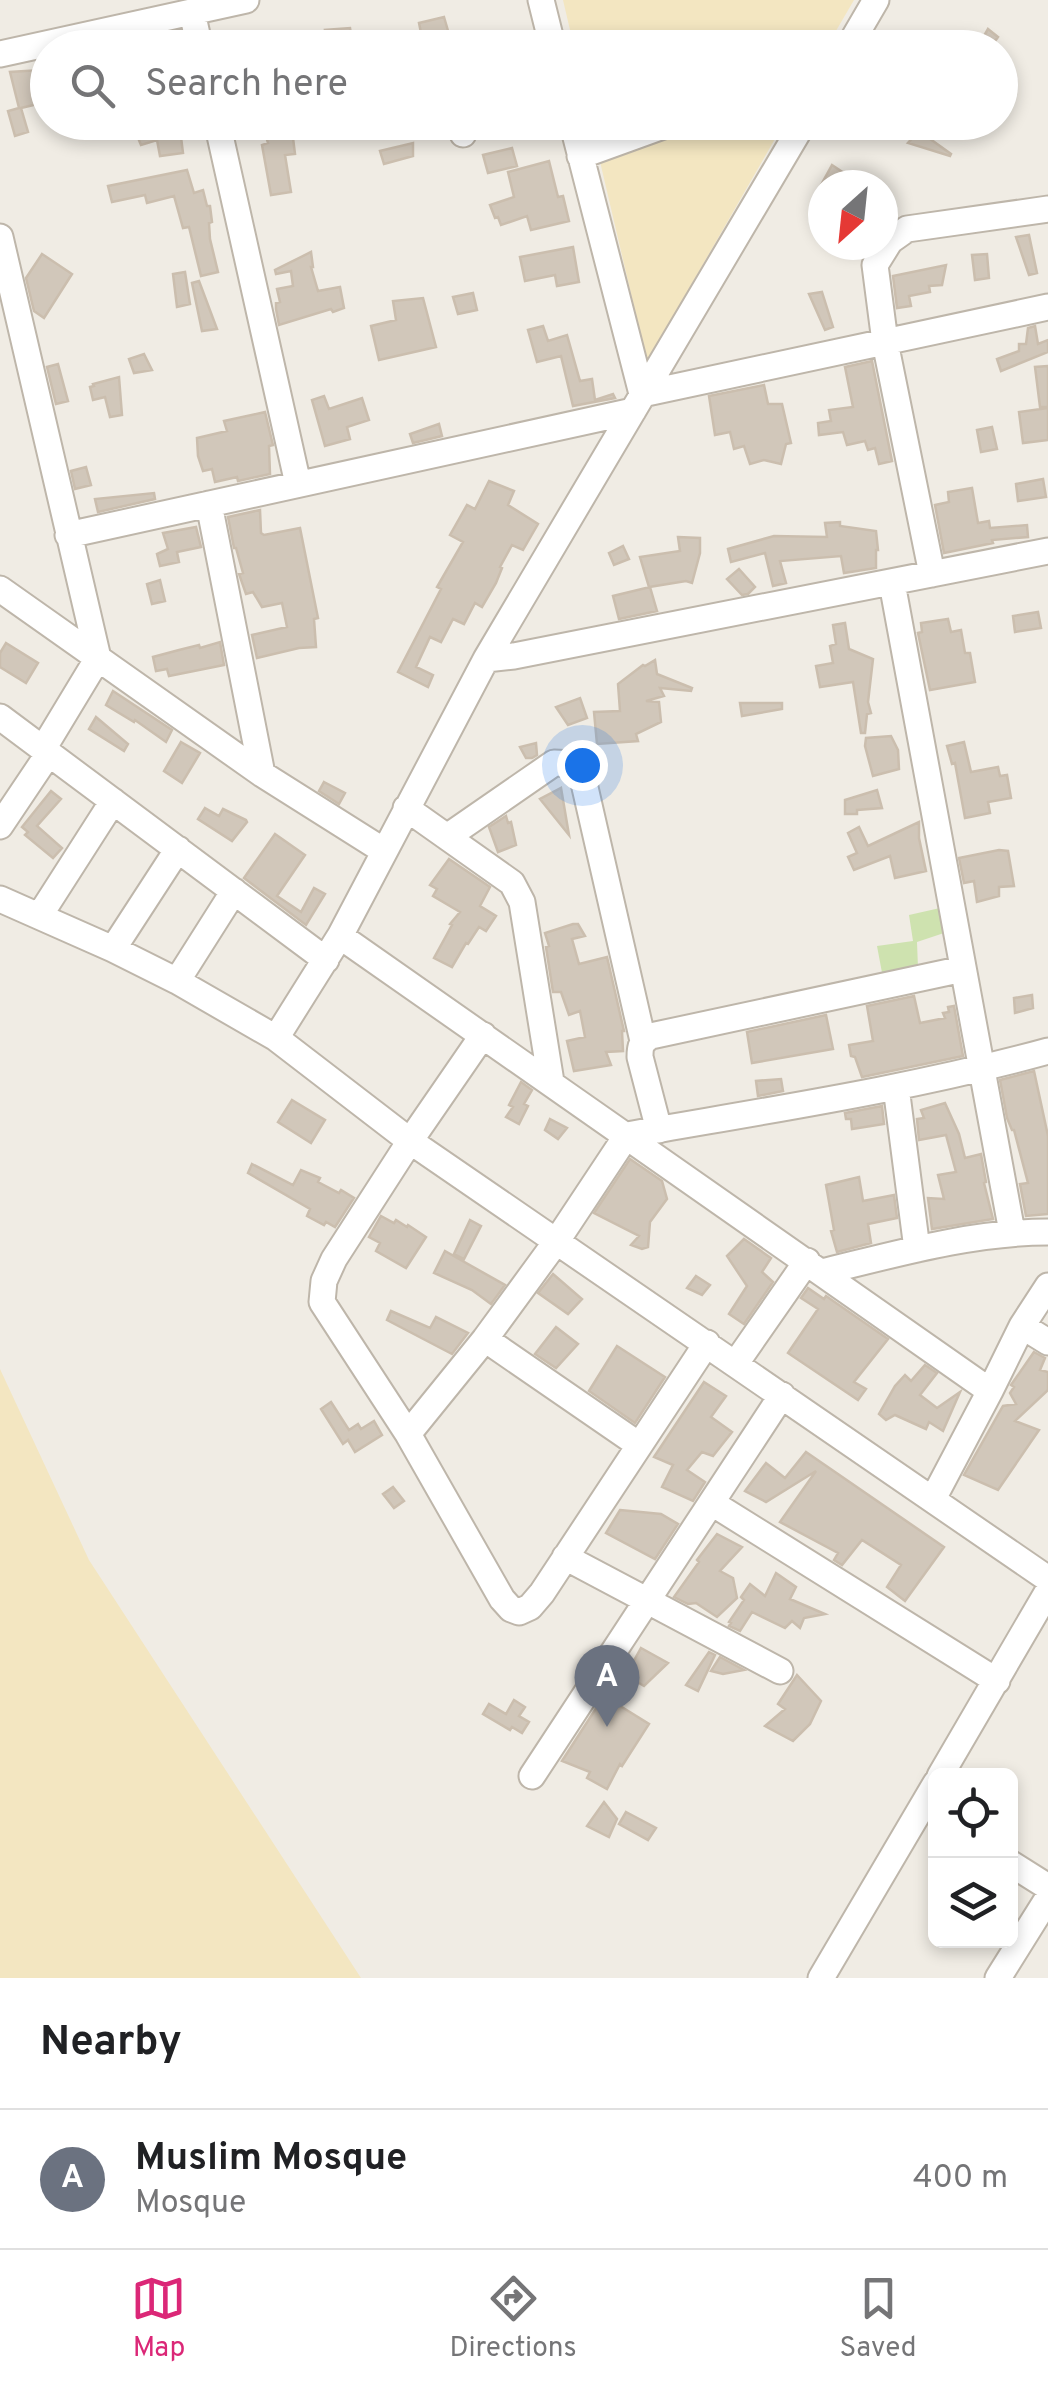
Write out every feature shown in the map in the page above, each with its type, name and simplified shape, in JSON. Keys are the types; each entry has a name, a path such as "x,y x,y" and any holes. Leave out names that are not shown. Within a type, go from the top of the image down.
{"street":[{"path":"541,0 548,30"},
{"path":"858,30 876,0"},
{"path":"110,30 238,1"},
{"path":"192,12 196,30"},
{"path":"0,54 30,47"},
{"path":"221,140 298,484"},
{"path":"576,140 638,403"},
{"path":"580,156 624,140"},
{"path":"276,1038 340,936 486,659 793,140"},
{"path":"932,574 885,342 875,265 890,241 907,229 1048,209"},
{"path":"0,238 98,658 1,821"},
{"path":"68,535 1048,307"},
{"path":"208,504 262,774"},
{"path":"486,659 1048,551"},
{"path":"892,582 1012,1232"},
{"path":"0,589 262,774 384,851"},
{"path":"0,716 326,960"},
{"path":"447,837 554,763 575,764 580,770 643,1041"},
{"path":"40,915 112,800"},
{"path":"406,808 516,889 522,902 551,1082"},
{"path":"113,949 178,849"},
{"path":"177,981 234,891"},
{"path":"0,899 177,981 276,1038 410,1141 1048,1578"},
{"path":"340,936 990,1392"},
{"path":"660,1130 640,1057 643,1041 651,1036 962,969"},
{"path":"483,1036 334,1259 328,1269 322,1302 408,1434 511,1609 519,1612 530,1607 707,1343"},
{"path":"408,1434 556,1242 627,1136 896,1087 1048,1050"},
{"path":"896,1087 917,1249"},
{"path":"736,1363 814,1266 1012,1232 1048,1232"},
{"path":"932,1499 1022,1326 1048,1286"},
{"path":"1022,1326 1048,1342"},
{"path":"484,1339 639,1445"},
{"path":"532,1776 782,1396"},
{"path":"712,1503 997,1681"},
{"path":"565,1557 780,1671"},
{"path":"945,1768 1048,1591"},
{"path":"821,1978 928,1811"},
{"path":"1018,1868 1048,1887"},
{"path":"998,1978 1048,1898"}],"green space":[{"path":"940,908 947,932 917,942 918,968 883,978 877,946 913,941 909,915"}],"sand":[{"path":"563,0 854,0 836,30 570,30"},
{"path":"595,140 774,140 647,362"},
{"path":"0,1369 89,1560 361,1978 0,1978"}],"building":[{"path":"444,17 448,30 420,30 419,23"},
{"path":"30,71 30,106 21,108 28,132 15,136 8,111 19,108 10,72"},
{"path":"157,140 181,140 183,153 160,156"},
{"path":"267,140 293,140 295,154 285,155 291,192 271,195 262,145"},
{"path":"932,140 951,154 950,156 908,143"},
{"path":"413,143 413,156 384,164 380,151"},
{"path":"512,148 517,166 488,173 483,155"},
{"path":"549,161 569,221 531,230 527,216 501,225 490,205 514,197 508,172"},
{"path":"187,170 194,193 203,190 210,206 210,239 218,272 201,276 189,227 183,228 174,196 147,203 145,195 112,202 108,186"},
{"path":"1029,235 1037,273 1029,275 1016,237"},
{"path":"573,247 579,282 557,286 555,275 525,281 520,257"},
{"path":"311,252 318,291 340,287 344,308 279,325 277,289 293,286 291,271 276,274 275,270"},
{"path":"42,254 72,274 44,318 34,311 26,278"},
{"path":"987,254 989,278 975,280 972,255"},
{"path":"946,265 942,285 929,286 930,292 909,296 911,306 897,308 893,276"},
{"path":"185,272 190,304 177,307 173,274"},
{"path":"199,281 217,329 202,331 192,283"},
{"path":"822,292 833,327 825,330 809,294"},
{"path":"473,293 477,310 458,314 453,297"},
{"path":"423,298 436,347 379,360 371,326 396,320 393,301"},
{"path":"543,326 548,341 567,335 580,381 592,379 595,400 613,394 615,398 573,406 561,356 537,362 528,330"},
{"path":"1035,326 1038,344 1048,340 1048,352 1001,371 997,359 1019,351 1019,344 1026,344 1028,328"},
{"path":"144,354 152,370 134,373 129,359"},
{"path":"872,361 892,461 879,464 875,448 868,450 865,441 847,445 843,432 819,435 818,423 831,421 829,410 853,407 845,367"},
{"path":"58,364 68,401 56,404 47,367"},
{"path":"1048,366 1048,407 1040,407 1035,367"},
{"path":"119,377 122,415 110,417 105,397 93,400 90,387"},
{"path":"764,385 768,404 782,404 791,443 786,444 781,464 764,460 750,464 744,446 734,449 730,432 715,435 709,396"},
{"path":"324,396 329,409 362,398 369,420 347,427 350,439 325,446 312,400"},
{"path":"1048,408 1048,440 1023,443 1019,412"},
{"path":"265,412 273,445 269,446 270,474 215,482 212,469 203,471 197,438 227,431 224,421"},
{"path":"439,424 442,436 413,443 410,434"},
{"path":"992,427 997,449 981,452 977,430"},
{"path":"86,467 91,485 75,489 71,471"},
{"path":"1043,479 1046,497 1018,501 1016,484"},
{"path":"489,481 514,491 508,505 538,524 523,550 512,545 482,607 475,603 464,624 453,619 441,642 430,637 416,667 433,675 428,687 398,672 441,589 437,587 463,542 450,535 467,505 475,509"},
{"path":"972,488 978,523 989,521 990,528 1027,525 1028,537 992,540 993,543 944,553 935,505 949,502 948,492"},
{"path":"154,493 155,499 98,512 95,499"},
{"path":"260,510 264,535 300,528 318,618 314,619 316,647 257,658 252,635 287,627 282,603 262,607 253,592 246,594 228,517"},
{"path":"840,522 840,526 876,531 876,568 844,573 841,556 780,561 786,583 773,586 765,553 731,562 728,549 774,536 827,537 825,523"},
{"path":"196,527 201,547 177,552 179,562 160,566 157,554 168,549 163,533"},
{"path":"678,537 700,538 692,583 649,587 640,557 680,551"},
{"path":"623,546 629,559 614,565 609,553"},
{"path":"739,569 755,587 748,594 742,595 727,579"},
{"path":"160,580 165,601 152,604 147,584"},
{"path":"650,587 657,611 619,619 613,596"},
{"path":"1038,612 1041,628 1015,632 1013,616"},
{"path":"948,619 951,632 961,630 975,682 930,690 918,633 922,632 921,623"},
{"path":"845,623 849,649 873,659 868,702 871,713 867,714 865,733 861,733 853,682 820,687 816,666 833,663 833,625"},
{"path":"220,642 224,665 169,676 167,669 156,671 153,657"},
{"path":"6,643 38,663 26,683 0,667 0,653"},
{"path":"655,660 657,674 692,688 691,691 660,688 664,696 646,701 659,702 661,722 636,734 638,741 597,744 594,712 620,711 618,684"},
{"path":"113,691 172,730 166,742 106,705"},
{"path":"580,698 587,718 568,725 556,707"},
{"path":"740,703 782,703 782,709 742,716"},
{"path":"96,717 128,744 124,751 89,729"},
{"path":"891,736 898,750 899,769 873,776 866,738"},
{"path":"181,742 200,753 182,783 164,771"},
{"path":"964,742 971,772 998,767 1000,776 1007,775 1011,798 988,802 990,813 965,818 955,763 952,764 947,746"},
{"path":"536,743 537,755 526,758 520,747"},
{"path":"324,782 345,793 339,804 319,791"},
{"path":"561,788 569,835 540,799"},
{"path":"877,790 882,808 845,814 845,800"},
{"path":"51,791 61,799 37,826 62,848 53,858 25,835 28,832 22,827"},
{"path":"205,808 219,816 223,809 247,822 232,841 198,819"},
{"path":"506,816 516,845 498,852 489,827"},
{"path":"919,822 926,871 895,878 890,856 854,870 848,857 857,853 848,833 859,827 868,846"},
{"path":"275,834 305,855 277,896 301,912 314,888 325,894 306,925 244,878"},
{"path":"1008,851 1014,886 999,887 999,896 977,902 974,881 964,883 959,858"},
{"path":"449,859 490,887 480,906 496,916 486,931 479,927 452,967 434,958 460,912 433,896 437,889 430,885"},
{"path":"578,924 585,936 572,939 579,964 607,957 624,1031 623,1051 606,1052 611,1065 574,1071 567,1041 585,1037 580,1011 569,1015 561,992 553,992 545,933"},
{"path":"1032,995 1033,1008 1015,1013 1014,998"},
{"path":"914,996 920,1023 945,1018 943,1013 954,1006 963,1056 862,1077 849,1045 873,1041 867,1006"},
{"path":"826,1015 833,1049 752,1063 747,1032"},
{"path":"1034,1071 1048,1136 1048,1214 1026,1216 1020,1184 1028,1183 1007,1118 1000,1080"},
{"path":"781,1079 783,1091 758,1096 756,1081"},
{"path":"521,1082 532,1090 519,1124 506,1117"},
{"path":"292,1100 325,1120 311,1143 278,1122"},
{"path":"945,1103 965,1158 981,1154 993,1219 932,1229 928,1198 944,1199 938,1175 956,1172 946,1135 919,1140 917,1119 924,1118 921,1110"},
{"path":"882,1106 884,1124 852,1129 851,1119 846,1119 845,1113"},
{"path":"550,1119 567,1128 558,1139 545,1130"},
{"path":"630,1159 662,1181 667,1199 650,1222 648,1247 642,1249 631,1245 639,1236 594,1213"},
{"path":"252,1164 293,1185 301,1170 354,1198 335,1227 326,1222 324,1225 307,1216 310,1209 248,1173"},
{"path":"859,1177 863,1201 894,1195 897,1218 868,1224 871,1243 837,1252 826,1185"},
{"path":"381,1216 408,1225 426,1237 406,1268 376,1251 380,1243 369,1237"},
{"path":"470,1220 481,1226 464,1259 454,1254"},
{"path":"744,1239 771,1258 762,1272 773,1282 744,1324 729,1314 747,1286 727,1256"},
{"path":"445,1251 505,1285 491,1304 472,1290 434,1273"},
{"path":"553,1274 582,1299 568,1314 538,1293"},
{"path":"696,1276 710,1285 702,1295 687,1288"},
{"path":"808,1288 888,1339 854,1382 866,1389 858,1400 788,1353 818,1309 801,1298"},
{"path":"391,1311 430,1328 436,1317 468,1333 452,1354 387,1320"},
{"path":"556,1327 578,1344 556,1368 535,1354"},
{"path":"617,1346 665,1377 635,1423 589,1391"},
{"path":"1034,1352 1045,1358 1040,1370 1048,1372 1048,1390 1015,1421 1039,1430 998,1490 964,1475 1003,1406 1016,1404 1010,1393 1014,1387 1011,1385"},
{"path":"925,1365 937,1373 920,1395 937,1408 960,1392 943,1431 929,1422 926,1429 895,1415 886,1420 879,1414 905,1375 911,1381"},
{"path":"704,1382 726,1396 711,1417 732,1432 713,1456 702,1452 687,1470 705,1482 693,1501 662,1487 673,1465 654,1457"},
{"path":"331,1402 349,1430 358,1424 361,1429 374,1421 382,1435 355,1452 348,1440 343,1444 321,1409"},
{"path":"806,1452 944,1547 905,1601 887,1587 901,1565 862,1540 842,1565 834,1560 838,1553 780,1522 816,1471 766,1502 745,1491 766,1463 785,1478"},
{"path":"393,1487 404,1501 394,1508 383,1494"},
{"path":"620,1510 661,1514 678,1524 655,1559 606,1533"},
{"path":"717,1534 742,1547 720,1571 733,1578 737,1598 717,1617 696,1603 688,1604 674,1597"},
{"path":"776,1573 796,1587 790,1599 825,1614 804,1618 800,1628 792,1621 785,1628 752,1612 740,1631 729,1626 750,1584 765,1596"},
{"path":"641,1648 668,1663 644,1686 626,1675"},
{"path":"709,1652 715,1655 698,1691 686,1685"},
{"path":"720,1657 744,1670 723,1674 711,1671"},
{"path":"797,1675 821,1701 810,1724 793,1741 765,1726 785,1709 778,1704"},
{"path":"604,1696 649,1724 607,1789 587,1778 590,1772 562,1761"},
{"path":"514,1700 525,1707 519,1716 529,1722 522,1733 483,1714 489,1704 506,1714"},
{"path":"604,1802 617,1819 609,1837 587,1826"},
{"path":"626,1812 656,1828 648,1840 619,1824"}],"place":[{"name":"Muslim Mosque","path":"607,1727"}]}
